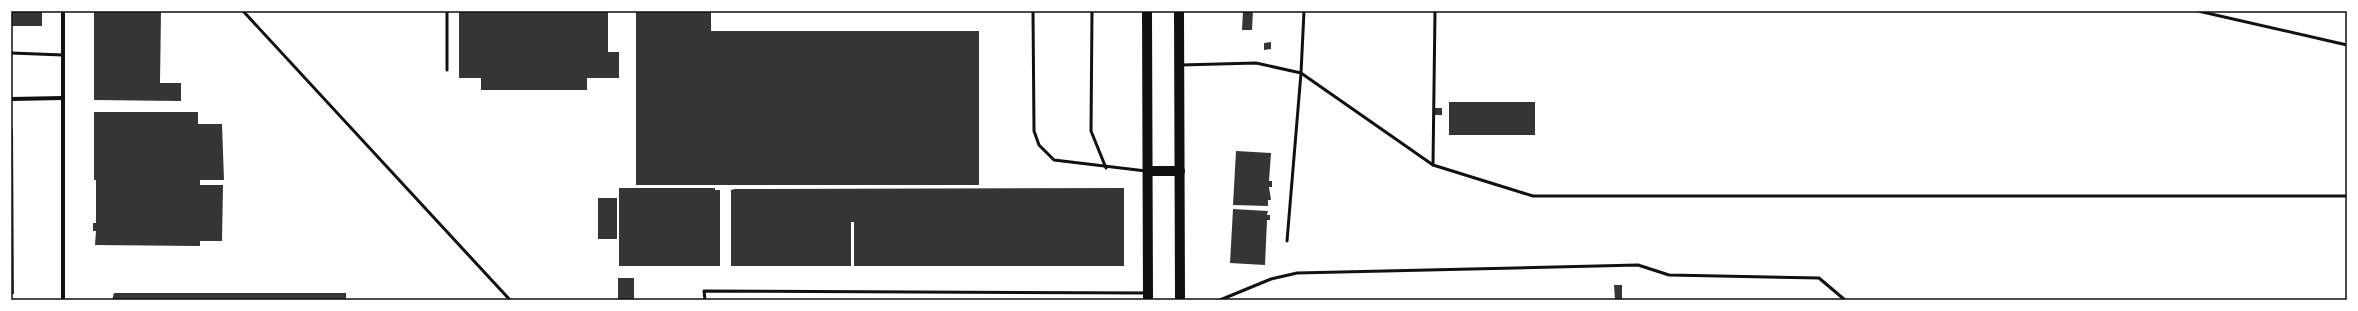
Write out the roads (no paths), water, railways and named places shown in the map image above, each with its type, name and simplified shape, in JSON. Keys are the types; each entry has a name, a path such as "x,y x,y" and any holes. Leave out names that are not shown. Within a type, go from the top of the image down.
{"main road":[{"path":"1147,11 1148,297"},
{"path":"1179,11 1180,300"},
{"path":"1148,172 1180,171"}],"street":[{"path":"63,11 63,300"},
{"path":"11,99 63,98"}],"lane":[{"path":"243,11 510,300"},
{"path":"447,11 447,70"},
{"path":"1033,11 1034,132 1039,145 1054,160 1106,168 1148,172"},
{"path":"1092,11 1091,131 1106,168"},
{"path":"1287,241 1301,73 1304,11"},
{"path":"1433,165 1435,11"},
{"path":"2198,11 2347,45"},
{"path":"11,53 63,54"},
{"path":"1180,65 1256,63 1301,73 1433,165 1533,196 2347,196"},
{"path":"1220,300 1271,279 1297,273 1638,265 1669,275 1819,278 1845,300"},
{"path":"705,300 704,291 1148,297"}]}
